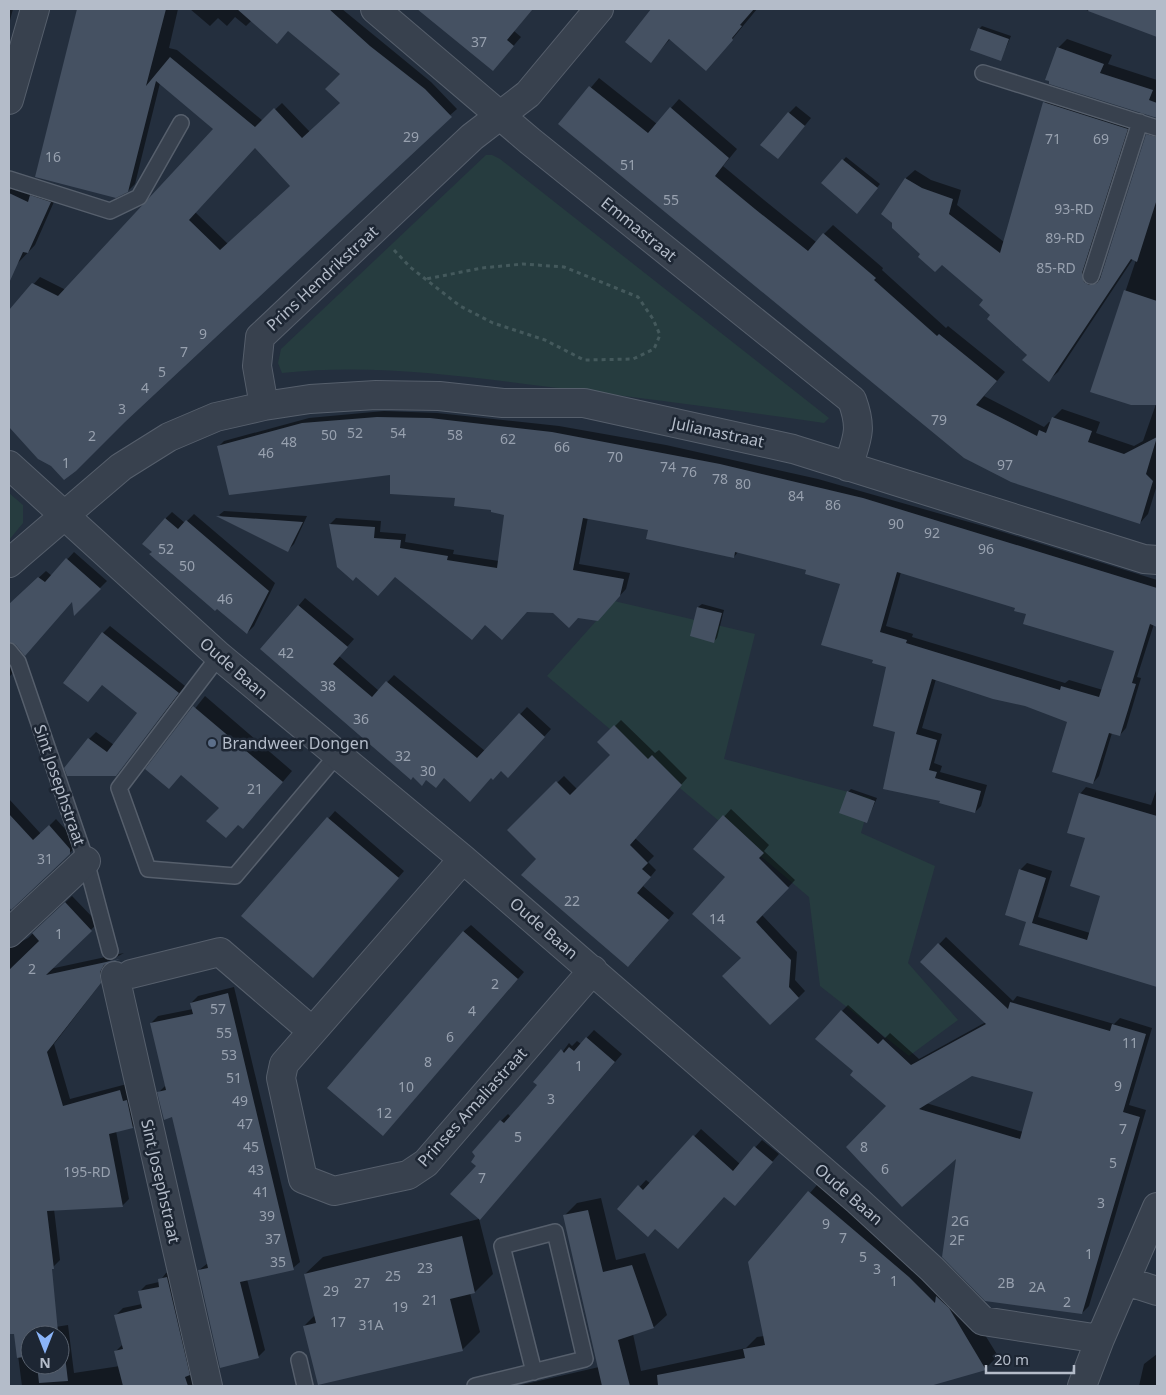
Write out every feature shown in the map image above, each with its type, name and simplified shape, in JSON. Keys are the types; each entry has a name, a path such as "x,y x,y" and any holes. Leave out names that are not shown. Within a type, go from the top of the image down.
{"street":[{"path":"9,100 35,9"},
{"name":"Emmastraat","path":"375,9 502,115 530,141 852,400 859,419 857,438 848,467"},
{"name":"Prins Hendrikstraat","path":"264,406 258,366 260,337 472,137 528,94 599,9"},
{"name":"Julianastraat","path":"264,406 376,395 439,396 503,403 584,403 793,449 1144,559 1157,560"},
{"path":"9,563 63,514 120,467 169,437 216,417 264,406"},
{"name":"Oude Baan","path":"9,465 219,656 463,859 858,1201 932,1269 983,1321 1100,1339"},
{"name":"Prinses Amaliastraat","path":"463,859 284,1064 281,1078 303,1179 334,1191 408,1175 426,1163 593,970"},
{"path":"9,933 86,861"},
{"path":"119,967 220,952 312,1031"},
{"name":"Sint Josephstraat","path":"119,967 208,1386"},
{"path":"1082,1386 1100,1339 1157,1208"},
{"path":"1126,1281 1157,1290"}],"lane":[{"path":"983,73 1157,128"},
{"path":"1091,276 1140,122"},
{"path":"9,179 110,212 139,197 182,123"},
{"name":"Sint Josephstraat","path":"9,652 18,662 86,861 119,967"},
{"path":"219,656 119,788 148,869 235,876 337,755"},
{"path":"475,1386 534,1372 585,1359 555,1232 502,1246 534,1372"},
{"path":"299,1360 305,1386"}],"path":[{"path":"374,229 410,267 460,306 493,323 544,340 584,360 633,359 654,349 660,336 652,318 638,297 564,267 522,264 482,268 426,279"}],"green space":[{"path":"486,155 492,155 500,159 829,418 824,423 619,395 416,372 349,369 282,373 278,363 281,349"},
{"path":"9,493 23,505 23,523 9,540"},
{"path":"614,601 755,634 724,759 871,798 861,833 935,866 908,963 958,1020 909,1056 820,986 809,897 547,676"}],"building":[{"path":"77,9 166,9 146,86 170,57 255,127 274,108 302,138 340,103 325,89 340,74 288,31 277,44 237,9 329,9 370,46 425,89 452,117 125,422 76,471 64,480 51,466 38,459 9,427 9,310 32,283 58,296 213,129 156,81 128,192 116,198 35,177","holes":["255,148 290,186 220,250 189,220"]},
{"path":"417,9 533,9 507,40 514,46 493,71"},
{"path":"651,9 754,9 740,25 742,26 732,38 733,40 706,71 669,39 651,63 625,42"},
{"path":"1089,9 1157,9 1157,37 1088,11"},
{"path":"978,28 1009,39 1001,61 970,50"},
{"path":"1057,47 1104,64 1100,73 1153,90 1149,100 1157,103 1157,118 1049,84 1049,81 1045,80"},
{"path":"589,86 648,133 670,107 729,158 715,176 755,209 808,251 823,233 876,278 874,280 937,336 939,334 997,381 976,405 1037,436 1039,430 1046,433 1052,417 1092,431 1088,442 1124,454 1157,437 1146,474 1153,481 1140,524 1011,482 964,458 558,124"},
{"path":"1043,102 1128,129 1082,273 1084,282 1089,285 1097,283 1100,279 1146,134 1157,137 1157,199 1137,262 1131,259 1049,382 1022,360 1027,355 987,319 990,315 979,305 983,300 942,265 935,272 918,257 920,254 892,228 892,223 881,214 905,178 922,188 953,199 949,214 1000,253"},
{"path":"788,112 805,126 778,159 760,145"},
{"path":"842,159 878,188 857,214 821,183"},
{"path":"9,193 28,202 30,195 51,202 28,253 23,252 9,283"},
{"path":"1124,290 1157,301 1157,405 1131,405 1090,392"},
{"path":"377,417 430,418 552,432 720,464 863,498 1157,588 1157,627 1150,624 1132,683 1136,684 1120,736 1109,733 1093,784 1052,772 1067,722 1025,706 993,699 932,679 916,734 937,740 929,770 937,772 935,778 981,791 975,813 939,803 940,801 883,789 895,732 873,726 886,667 872,663 873,660 821,645 840,584 805,574 806,570 735,552 734,558 646,539 648,530 583,518 573,570 624,579 620,596 598,621 578,618 569,628 553,613 527,612 502,640 485,625 472,640 395,577 378,596 356,577 353,581 337,567 329,524 375,527 374,538 401,540 400,548 448,556 447,560 497,568 504,515 491,512 491,510 454,506 455,498 390,494 390,475 229,495 217,446 302,423","holes":["897,572 1015,608 1014,611 1026,614 1023,624 1114,651 1099,697 1061,686 1060,690 906,643 907,640 880,632"]},
{"path":"216,516 303,522 288,552"},
{"path":"165,518 178,529 186,520 269,591 247,634 217,609 215,611 149,554 152,552 142,544"},
{"path":"66,558 101,589 74,616 72,602 25,656 16,645 9,642 9,604 38,577 45,582"},
{"path":"298,605 348,647 333,664 372,697 386,681 477,758 519,713 545,737 508,778 501,771 493,780 491,778 470,802 444,778 436,788 426,780 422,786 413,777 411,780 260,649"},
{"path":"697,607 722,613 714,643 690,636"},
{"path":"102,632 179,693 116,776 67,776 64,768 88,738 107,752 137,713 102,685 88,702 63,683"},
{"path":"193,706 283,782 243,829 238,825 226,838 206,821 219,808 181,775 169,789 145,769"},
{"path":"614,725 648,759 652,755 682,785 630,845 648,863 642,869 651,877 637,893 669,920 628,967 521,875 536,859 507,830 556,781 570,795 610,755 597,742"},
{"path":"847,791 875,801 867,823 839,813"},
{"path":"1079,793 1157,816 1157,987 1019,945 1026,922 1005,915 1019,869 1046,878 1032,923 1087,940 1100,896 1070,886 1085,838 1067,833"},
{"path":"9,814 33,840 49,825 70,849 70,854 11,910 9,907"},
{"path":"723,815 764,853 759,858 789,888 756,922 791,960 789,987 799,998 770,1025 722,976 741,958 692,914 725,877 693,849"},
{"path":"327,817 399,878 313,978 241,916"},
{"path":"65,902 92,931 46,975 120,959 104,965 100,972 101,983 47,1052 63,1106 120,1090 123,1101 127,1100 133,1128 109,1134 123,1207 47,1211 54,1269 52,1269 57,1325 20,1325 20,1358 17,1358 14,1334 9,1334 9,970 39,941 32,933"},
{"path":"463,931 518,979 383,1136 327,1088"},
{"path":"938,943 1008,1009 1010,1002 1110,1031 1112,1024 1146,1034 1123,1112 1140,1117 1082,1314 985,1301 942,1257 956,1159 902,1207 846,1147 886,1106 850,1075 853,1071 815,1039 841,1010 878,1044 883,1039 911,1065 986,1024 920,962","holes":["972,1076 1033,1092 1020,1139 919,1109"]},
{"path":"228,993 294,1270 240,1282 259,1358 220,1368 198,1270 208,1268 172,1117 164,1120 157,1092 166,1090 150,1023 193,1014 190,1003"},
{"path":"586,1037 615,1062 480,1220 450,1194 476,1166 471,1162 475,1156 472,1152 500,1120 504,1123 520,1105 537,1085 533,1082 561,1049 564,1053 569,1047 574,1051"},
{"path":"693,1135 733,1171 754,1146 773,1162 735,1206 724,1197 678,1249 655,1229 648,1237 617,1209 638,1185 643,1190"},
{"path":"808,1191 909,1277 935,1303 936,1296 949,1308 986,1370 930,1386 658,1386 657,1375 745,1358 743,1349 765,1345 748,1262"},
{"path":"588,1210 603,1272 632,1265 654,1328 618,1340 630,1386 602,1386 563,1215"},
{"path":"462,1236 475,1293 450,1299 463,1351 318,1385 303,1326 316,1323 304,1274"},
{"path":"167,1277 190,1375 185,1377 188,1386 123,1386 114,1351 123,1349 114,1315 142,1308 138,1291 159,1287 158,1279"},
{"path":"38,1375 67,1375 68,1381 39,1383"}],"place":[{"name":"Brandweer Dongen","path":"212,743"}]}
